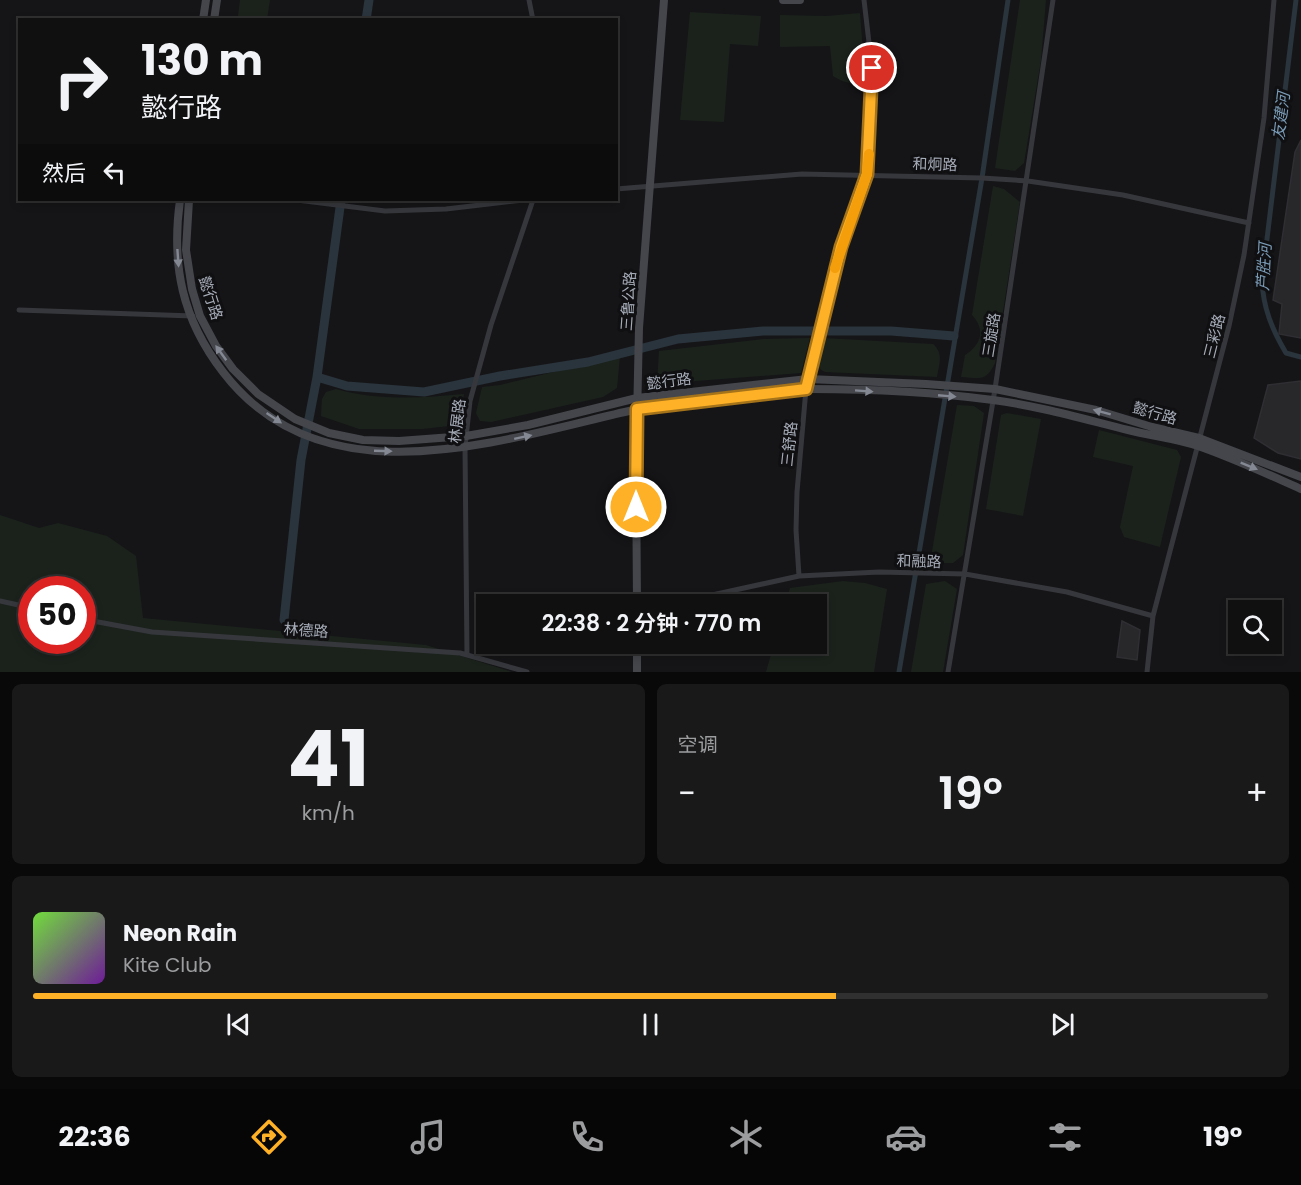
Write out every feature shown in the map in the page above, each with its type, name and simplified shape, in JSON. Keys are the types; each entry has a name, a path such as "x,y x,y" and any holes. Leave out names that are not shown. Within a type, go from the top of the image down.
{"street":[{"path":"203,18 206,0"},
{"path":"214,18 217,0"},
{"path":"529,0 533,18"},
{"name":"三鲁公路","path":"637,594 639,323 664,0"},
{"path":"783,0 800,0"},
{"name":"三舒路","path":"799,576 796,530 797,492 806,389 841,247 867,174 872,68 864,0"},
{"name":"三旋路","path":"948,672 1028,181 1053,0"},
{"name":"三彩路","path":"1147,672 1153,616 1229,326 1249,223 1264,118 1274,0"},
{"name":"和炯路","path":"618,189 713,179 802,174 867,174 1028,181 1123,195 1249,223"},
{"name":"懿行路","path":"180,201 177,230 182,292 202,344 227,378 251,403 292,430 325,443 363,451 382,452 465,447 530,435 637,409 806,389 924,394 993,400 1198,442 1301,489"},
{"name":"懿行路","path":"189,201 186,250 192,289 200,316 216,346 233,369 258,394 296,419 329,432 366,440 399,441 466,436 528,425 638,398 808,379 926,384 995,390 1063,402 1198,442 1301,477"},
{"path":"303,201 385,211 446,209 514,201"},
{"name":"林展路","path":"467,655 465,447 470,401 478,365 533,201"},
{"path":"19,310 200,316"},
{"name":"和融路","path":"717,594 799,576 903,572 965,574 1067,592 1153,616"},
{"path":"0,601 18,605"},
{"name":"林德路","path":"96,622 152,632 467,655 527,672"},
{"path":"637,654 637,672"}],"shaded area":[{"path":"240,0 270,0 267,18 238,16"},
{"path":"1020,0 1046,0 1041,60 1024,163 1015,171 995,168"},
{"path":"690,12 761,16 758,46 730,44 724,122 680,120"},
{"path":"860,13 865,78 856,82 849,83 833,76 830,46 780,47 780,15 827,16"},
{"path":"993,186 1004,189 1020,202 995,363 989,373 982,378 961,377 965,355 975,347 980,337 979,326 972,315"},
{"path":"810,338 801,373 657,384 659,351 764,339"},
{"path":"823,338 933,344 940,355 937,377 825,372 820,369 817,362"},
{"path":"620,356 617,388 603,397 491,422 480,421 476,413 482,387 500,385"},
{"path":"336,389 384,397 464,394 459,425 422,429 359,429 321,416 322,399 326,392"},
{"path":"957,405 974,406 984,413 963,555 953,563 930,563"},
{"path":"1007,413 1041,419 1023,516 986,509 1001,415"},
{"path":"1099,430 1177,450 1181,457 1160,547 1124,537 1120,527 1133,466 1093,457"},
{"path":"0,515 39,528 58,523 107,536 136,556 143,618 426,645 512,672 0,672"},
{"path":"843,581 865,583 887,589 874,672 766,672 771,654 827,654 827,594 788,594 790,588"},
{"path":"945,581 957,589 943,672 911,672 926,584"}],"building":[{"path":"1301,140 1301,338 1279,334 1282,304 1273,300 1295,152"},
{"path":"1301,381 1301,459 1278,453 1254,438 1268,385"},
{"path":"1122,621 1140,630 1137,660 1117,657"}],"waterway":[{"path":"366,18 369,0"},
{"path":"899,672 982,178 1008,0"},
{"name":"友建河","path":"1296,0 1262,280 1266,309 1276,335 1286,353 1301,357"},
{"path":"284,620 301,460 317,377 341,201"},
{"path":"317,377 347,386 424,392 500,376 588,362 678,339 763,331 891,331 954,336"}],"slow traffic":[{"path":"835,268 867,174 869,154"}],"route":[{"path":"636,507 637,409 806,389 841,247 867,174 872,68"}],"water label":[{"name":"芦胜河","path":"1264,267"}]}
